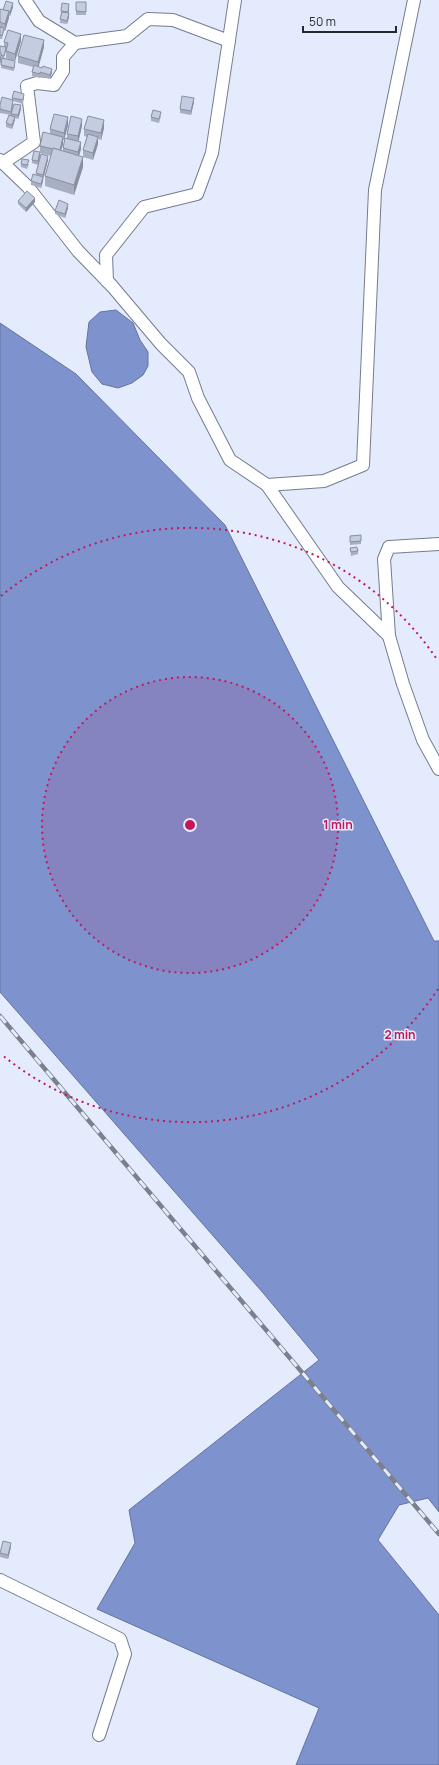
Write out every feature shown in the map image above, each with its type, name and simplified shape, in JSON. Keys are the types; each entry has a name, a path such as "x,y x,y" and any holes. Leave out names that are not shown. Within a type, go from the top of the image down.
{"street":[{"path":"25,0 39,20 75,43 127,36 148,19 174,20 229,41"},
{"path":"107,281 106,255 144,207 197,194 212,153 235,0"},
{"path":"267,485 324,481 362,465 376,190 414,0"},
{"path":"75,43 63,57 63,71 54,85 37,83 26,86 34,142 1,162 28,187 78,251 107,281 161,344 189,372 198,398 230,460 267,485 338,587 389,636"},
{"path":"439,544 389,547 384,559 389,636 422,740 439,770"},
{"path":"0,1580 120,1639 125,1654 99,1735"}],"water":[{"path":"116,310 133,323 140,340 148,352 148,366 143,375 132,383 118,388 102,384 92,372 86,347 89,322 100,312"},
{"path":"0,323 76,374 225,525 434,941 439,941 439,1512 428,1498 399,1505 378,1540 439,1615 439,1765 296,1765 319,1708 97,1609 135,1543 129,1510 319,1360 264,1294 0,992"}],"building":[{"path":"6,1 13,3 10,12 3,10"},
{"path":"76,2 86,2 86,12 76,11"},
{"path":"62,3 69,4 68,12 61,11"},
{"path":"0,9 9,11 5,24 0,22"},
{"path":"62,12 69,13 67,21 60,19"},
{"path":"0,27 4,28 2,36 0,35"},
{"path":"8,30 21,34 15,54 6,51 8,43 4,42"},
{"path":"24,35 44,40 38,62 18,56"},
{"path":"0,46 6,47 4,56 1,55"},
{"path":"2,58 15,61 14,68 1,65"},
{"path":"34,65 52,69 50,75 40,72 40,74 32,72"},
{"path":"14,91 24,94 23,100 12,98"},
{"path":"182,96 194,98 191,111 180,109"},
{"path":"2,97 13,100 11,112 0,109"},
{"path":"14,104 21,105 18,115 11,114"},
{"path":"153,110 161,112 159,119 151,117"},
{"path":"54,114 68,117 64,133 50,129"},
{"path":"9,115 15,117 12,125 6,123"},
{"path":"71,116 82,119 78,136 67,134"},
{"path":"88,116 104,120 101,133 84,129"},
{"path":"43,132 63,137 60,150 40,146"},
{"path":"88,134 98,137 93,153 83,150"},
{"path":"65,138 81,142 78,152 63,148"},
{"path":"53,148 83,157 74,185 45,176"},
{"path":"34,151 40,152 38,161 32,160"},
{"path":"41,154 48,156 43,175 36,173"},
{"path":"22,159 29,160 27,165 21,164"},
{"path":"33,174 43,177 41,184 31,181"},
{"path":"27,191 35,198 26,208 18,201"},
{"path":"59,200 68,204 65,214 55,211"},
{"path":"361,535 361,541 350,542 350,536"},
{"path":"357,547 358,551 351,552 350,548"},
{"path":"3,1541 11,1543 8,1555 0,1553"}],"railway":[{"path":"0,1016 439,1534"}]}
